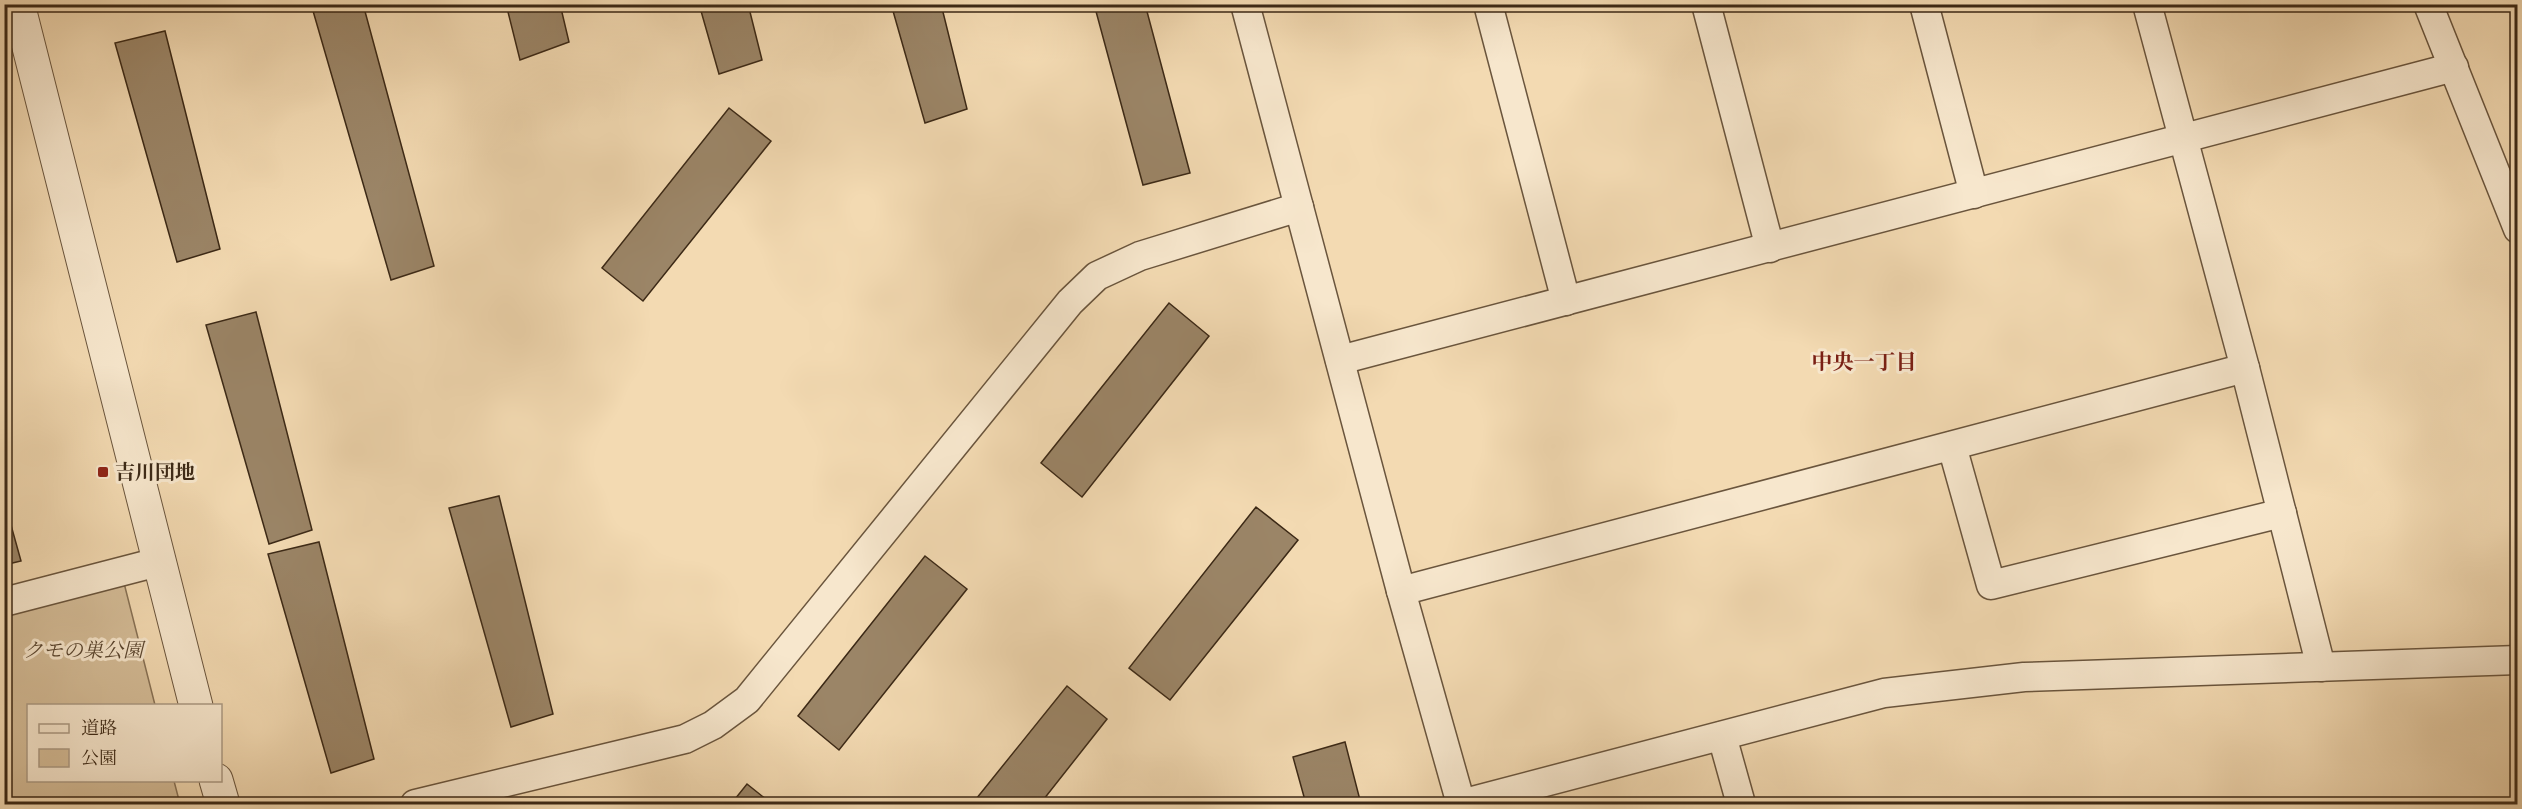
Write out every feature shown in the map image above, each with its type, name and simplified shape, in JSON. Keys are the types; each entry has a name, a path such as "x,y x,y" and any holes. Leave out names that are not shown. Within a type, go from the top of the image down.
{"street":[{"path":"18,4 196,704"},
{"path":"1245,4 1401,591 1461,804 1884,693 2024,677 2517,660"},
{"path":"1488,4 1566,301"},
{"path":"1706,4 1770,248"},
{"path":"1924,4 1974,194"},
{"path":"2147,4 2245,368 2321,667"},
{"path":"2428,4 2517,229"},
{"path":"1340,360 2454,68"},
{"path":"415,804 685,739 712,725 747,700 1070,302 1097,276 1140,256 1299,207"},
{"path":"1401,591 2245,368"},
{"path":"1952,446 1991,585 2282,513"},
{"path":"4,602 158,562"},
{"path":"1722,736 1741,804"},
{"path":"217,782 223,804"}],"green space":[{"name":"クモの巣公園","path":"124,583 155,704 27,704 27,782 174,782 180,804 5,804 5,614"}],"building":[{"path":"311,4 363,4 434,266 391,280"},
{"path":"506,4 560,4 569,42 520,60"},
{"path":"699,4 748,4 762,60 719,74"},
{"path":"891,4 941,4 967,109 925,123"},
{"path":"1094,4 1145,4 1190,173 1143,185"},
{"path":"165,31 220,249 177,262 115,43"},
{"path":"729,108 771,141 643,301 602,268"},
{"path":"1169,303 1209,336 1082,497 1041,463"},
{"path":"256,312 312,530 269,544 206,325"},
{"path":"499,496 553,714 511,727 449,508"},
{"path":"4,500 21,561 4,565"},
{"path":"1256,507 1298,540 1170,700 1129,668"},
{"path":"319,542 374,759 331,773 268,554"},
{"path":"925,556 967,589 839,750 798,716"},
{"path":"1067,686 1107,719 1040,804 972,804"},
{"path":"1345,742 1361,804 1306,804 1293,757"},
{"path":"747,784 772,804 731,804"}],"place":[{"name":"吉川団地","path":"103,472"}],"district":[{"name":"中央一丁目","path":"1864,362"}]}
